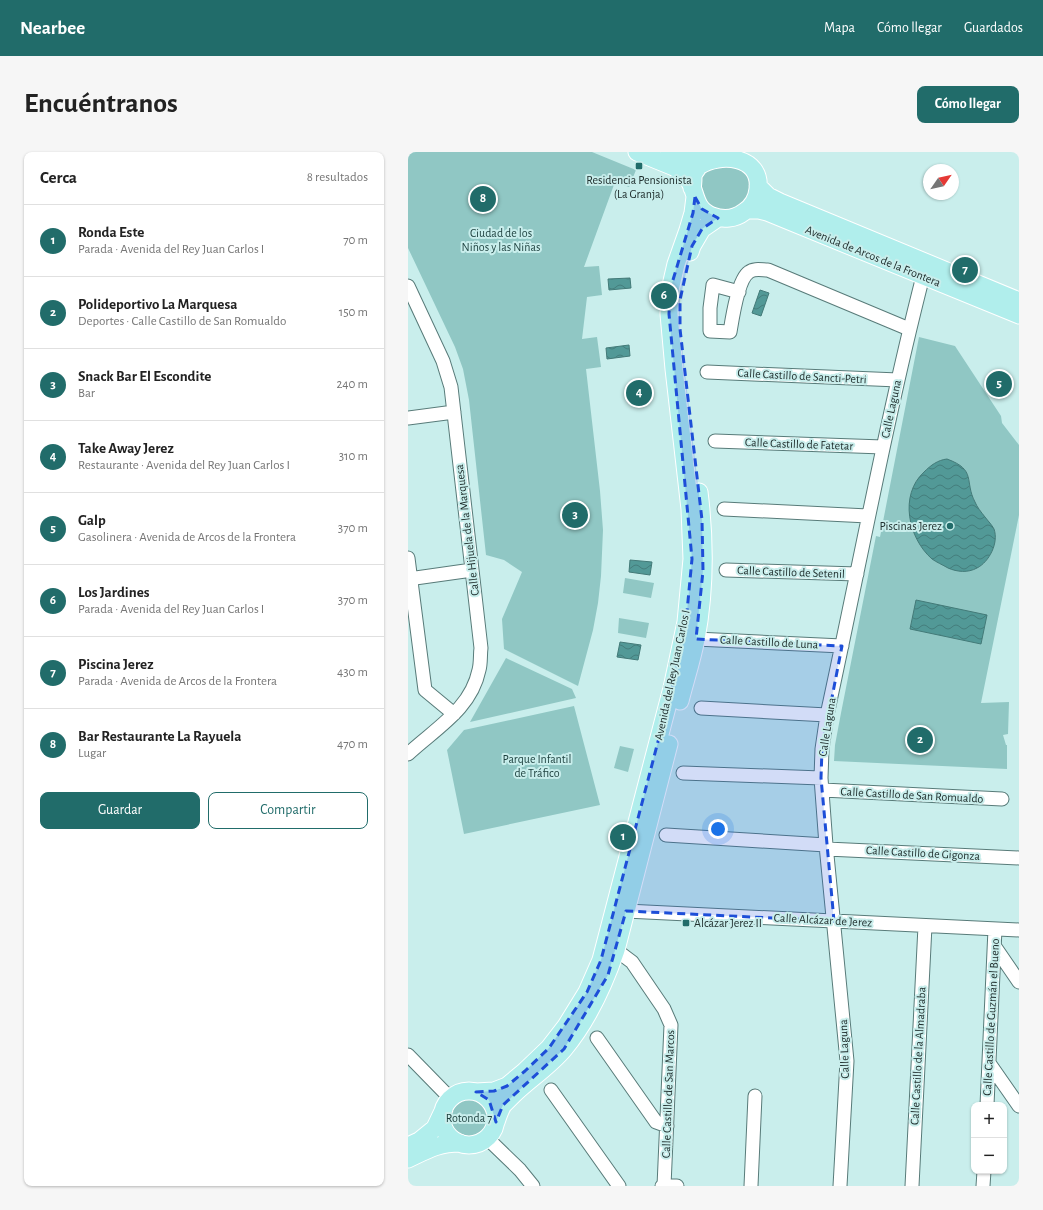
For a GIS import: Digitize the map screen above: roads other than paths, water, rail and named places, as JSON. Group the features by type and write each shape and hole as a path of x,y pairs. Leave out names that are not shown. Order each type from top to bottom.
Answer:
{"main road":[{"path":"637,152 674,167 680,171 688,179 702,209 718,218 731,218 740,215 748,210 754,201 758,186 755,173 745,157 732,153 717,154 694,160 669,152"},
{"path":"694,193 694,176 696,170 709,156"},
{"name":"Avenida de Arcos de la Frontera","path":"758,186 768,196 780,202 1019,300"},
{"name":"Avenida del Rey Juan Carlos I","path":"476,1092 494,1091 507,1086 525,1071 566,1026 587,992 601,960 672,688 686,622 692,559 690,509 673,354 670,296 676,264 693,213 694,193"},
{"name":"Avenida de Arcos de la Frontera","path":"748,210 767,212 1019,315"},
{"name":"Avenida del Rey Juan Carlos I","path":"496,1122 503,1105 518,1090 548,1066 564,1049 596,999 608,974 616,950 696,639 703,571 702,520 680,329 680,300 684,271 692,246 702,229 718,218"},
{"path":"408,1146 419,1141 434,1128 447,1104 459,1093 464,1092 476,1092 489,1100 496,1114 496,1122 492,1132 480,1143 474,1144 467,1145 451,1138 446,1131 442,1115 447,1104"},
{"path":"408,1158 433,1147 448,1143 460,1143"}],"street":[{"path":"739,292 744,278 749,272 758,269 768,270 909,329"},
{"name":"Calle Laguna","path":"840,1186 847,1061 827,847 822,784 822,749 827,715 868,516 922,276"},
{"name":"Calle Hijuela de la Marquesa","path":"408,286 443,361 451,387 481,648 480,669 474,687 465,702 454,714 408,754"},
{"name":"Calle Castillo de Sancti-Petri","path":"707,372 898,380"},
{"path":"408,418 454,412"},
{"name":"Calle Castillo de Fatetar","path":"715,441 883,447"},
{"path":"724,509 868,516"},
{"path":"408,558 409,579 425,690 454,714"},
{"path":"409,579 472,570"},
{"name":"Calle Castillo de Setenil","path":"726,570 857,574"},
{"name":"Calle Castillo de Luna","path":"696,639 842,646"},
{"path":"701,708 827,715"},
{"name":"Calle Castillo de San Romualdo","path":"683,773 1002,799"},
{"name":"Calle Castillo de Gigonza","path":"666,835 827,847 1019,858"},
{"name":"Calle Alcázar de Jerez","path":"626,911 1019,930"},
{"name":"Calle Castillo de la Almadraba","path":"912,1186 925,926"},
{"name":"Calle Castillo de Guzmán el Bueno","path":"987,1102 995,929"},
{"path":"994,946 1019,982"},
{"name":"Calle Castillo de San Marcos","path":"616,950 632,962 664,1009 671,1025 663,1186"},
{"path":"598,1038 656,1122 667,1126"},
{"path":"408,1056 447,1104"},
{"path":"989,1063 1019,1106"},
{"path":"551,1090 619,1186"},
{"path":"752,1186 755,1096"},
{"path":"487,1138 520,1170 532,1186"},
{"path":"983,1186 984,1174"},
{"path":"663,1186 677,1186"}],"water":[{"path":"630,278 631,288 609,290 608,279"},
{"path":"760,290 769,293 761,316 752,313"},
{"path":"629,345 630,356 607,359 606,348"},
{"path":"947,459 962,467 966,472 976,504 994,529 995,540 992,552 981,565 970,571 951,569 932,559 917,540 912,528 909,504 911,492 916,481 932,465 941,460"},
{"path":"630,560 652,562 650,575 629,572"},
{"path":"916,600 987,615 981,644 910,629"},
{"path":"620,642 641,645 638,660 617,657"}],"place":[{"name":"Residencia Pensionista (La Granja)","path":"639,166"},
{"name":"Bar Restaurante La Rayuela","path":"483,199"},
{"name":"Piscina Jerez","path":"965,270"},
{"name":"Los Jardines","path":"664,296"},
{"name":"Galp","path":"999,384"},
{"name":"Take Away Jerez","path":"639,393"},
{"name":"Snack Bar El Escondite","path":"575,515"},
{"name":"Piscinas Jerez","path":"950,526"},
{"name":"Polideportivo La Marquesa","path":"920,740"},
{"name":"Ronda Este","path":"623,837"},
{"name":"Alcázar Jerez II","path":"686,923"}],"park label":[{"name":"Ciudad de los Niños y las Niñas","path":"501,240"},
{"name":"Parque Infantil de Tráfico","path":"537,766"},
{"name":"Rotonda 7","path":"469,1118"}]}
